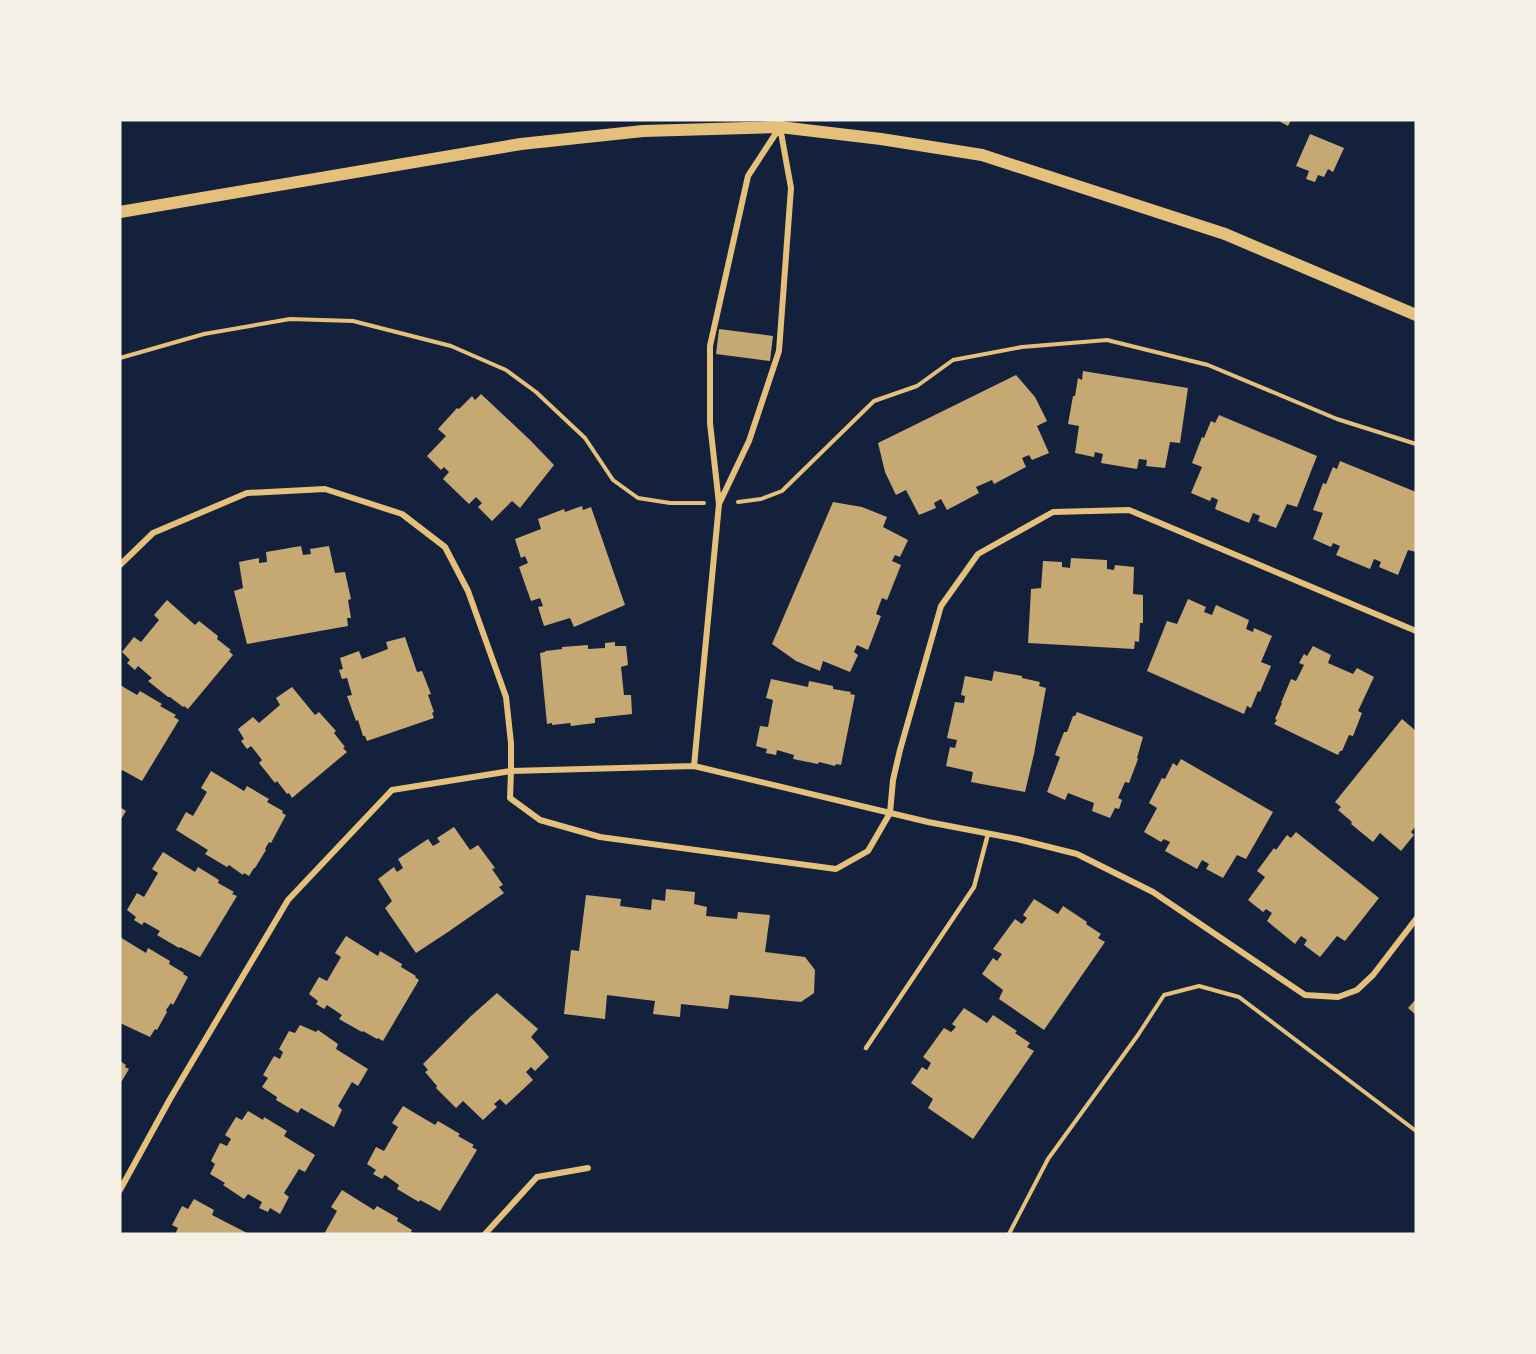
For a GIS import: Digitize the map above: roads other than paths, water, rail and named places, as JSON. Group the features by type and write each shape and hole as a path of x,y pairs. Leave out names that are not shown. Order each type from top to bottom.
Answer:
{"main road":[{"path":"120,212 521,144 643,132 781,123 982,155 1225,234 1416,315"}],"street":[{"path":"694,766 719,504 710,423 710,346 748,176 781,123"},
{"path":"719,504 749,441 779,351 791,188 781,123"},
{"path":"120,565 153,533 247,492 325,489 402,514 445,547 468,591 506,697 511,743 510,798 540,820 600,837 836,868 868,851 890,813 893,780 900,750 941,606 978,555 1053,512 1129,510 1416,631"},
{"path":"120,1190 170,1099 288,900 392,790 511,771 694,766 928,822 1017,839 1077,854 1153,892 1305,995 1338,997 1357,990 1373,975 1416,919"},
{"path":"486,1234 537,1177 588,1168"}],"lane":[{"path":"866,1047 974,886 988,834"}]}
